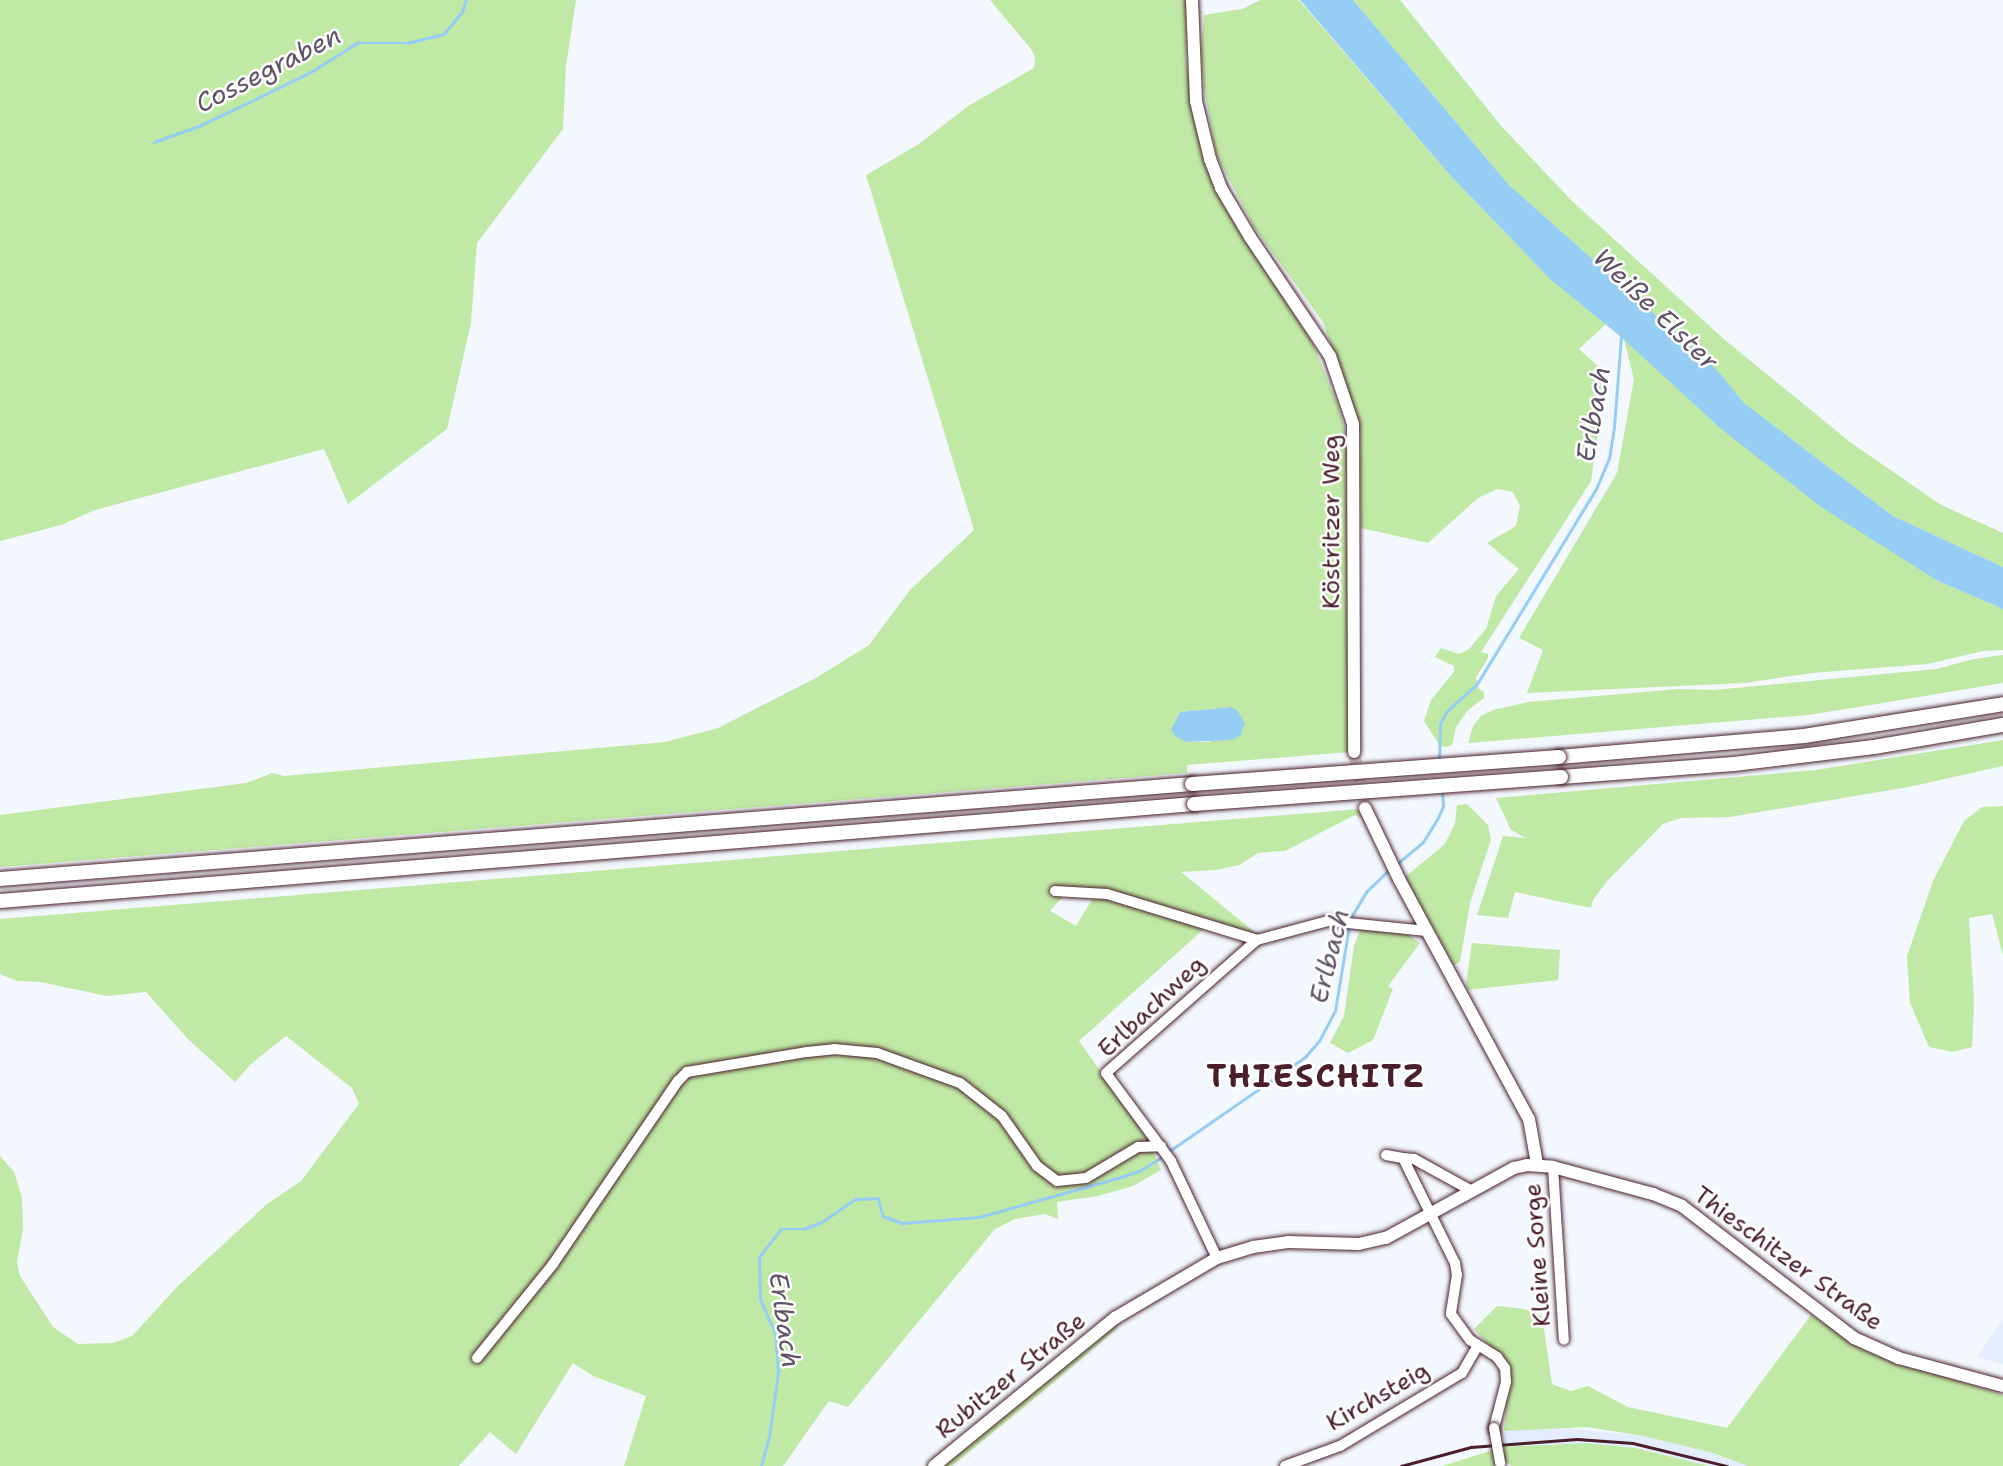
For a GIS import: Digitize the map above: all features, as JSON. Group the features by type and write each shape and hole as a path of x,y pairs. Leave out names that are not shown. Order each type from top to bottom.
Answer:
{"highway":[{"path":"0,879 1804,736 2003,704"},
{"path":"0,901 1194,804 1734,764 1874,747 2003,725"}],"main road":[{"name":"Köstritzer Weg","path":"1192,0 1193,74 1210,159 1235,214 1330,356 1353,424 1354,752"},
{"path":"1365,808 1426,931 1529,1119 1537,1164"},
{"name":"Thieschitzer Straße","path":"1115,1318 1217,1258 1253,1247 1288,1242 1359,1244 1387,1238 1514,1168 1537,1164 1653,1194 1682,1206 1854,1338 1899,1358 2003,1386"},
{"name":"Rubitzer Straße","path":"934,1466 1115,1318"}],"street":[{"path":"1055,891 1107,894 1257,940 1328,921 1426,931"},
{"name":"Erlbachweg","path":"1217,1258 1171,1161 1107,1073 1257,940"},
{"path":"477,1357 553,1264 678,1081 687,1072 834,1049 877,1053 960,1083 1002,1116 1037,1166 1057,1181 1086,1178 1138,1147 1163,1148"},
{"path":"1386,1155 1414,1159 1472,1191"},
{"path":"1403,1158 1455,1263 1457,1275 1451,1314 1477,1347 1497,1357 1505,1368 1506,1382 1493,1428 1500,1463"},
{"name":"Kleine Sorge","path":"1553,1167 1564,1340"},
{"name":"Kirchsteig","path":"1285,1466 1340,1446 1462,1373 1477,1347"}],"shaded area":[{"path":"2003,1319 2003,1364 1977,1357"},
{"path":"1554,1427 1643,1436 1710,1452 1748,1466 1709,1466 1635,1448 1587,1443 1500,1447 1498,1430"}],"green space":[{"path":"0,0 576,0 566,66 563,129 477,243 471,323 447,429 348,504 324,449 95,510 61,525 0,541"},
{"path":"990,0 1186,0 1186,61 1203,155 1305,325 1338,405 1347,438 1350,752 1187,765 1187,773 0,867 0,815 246,783 272,773 284,776 665,742 718,728 816,678 869,645 910,590 974,530 866,175 919,144 968,106 1034,68 1035,57","holes":["1231,707 1210,742 1188,742 1176,737 1180,712"]},
{"path":"1261,0 1299,0 1449,174 1550,279 1606,324 1579,349 1602,370 1601,409 1591,481 1481,652 1488,654 1476,678 1479,689 1484,692 1484,698 1468,710 1456,727 1452,745 1447,747 1440,746 1424,721 1431,700 1454,672 1454,666 1435,657 1441,648 1459,654 1468,650 1486,629 1496,596 1519,569 1487,543 1516,526 1520,506 1513,492 1497,489 1478,498 1428,543 1361,528 1360,429 1323,322 1254,227 1216,154 1204,87 1201,51 1204,15 1242,9"},
{"path":"1353,0 1400,0 1502,127 1572,201 1725,340 1850,442 1941,505 2003,533 2003,567 1893,516 1744,403 1716,370 1508,184"},
{"path":"1624,339 1720,428 1936,580 2003,609 2003,650 1983,651 1928,664 1812,673 1745,683 1527,693 1543,650 1519,638 1617,473 1634,379"},
{"path":"2003,655 2003,683 1877,704 1808,715 1468,743 1473,726 1481,716 1493,710 1528,702 1679,689 1714,690 1936,669"},
{"path":"2003,740 2003,766 1909,787 1730,817 1681,818 1663,824 1608,880 1593,900 1591,908 1515,892 1508,918 1477,915 1503,836 1526,838 1511,830 1496,798 1816,770"},
{"path":"1467,804 1488,825 1491,840 1470,903 1460,962 1454,965 1405,877 1445,844 1455,823 1457,805"},
{"path":"2003,806 2003,955 1992,914 1969,918 1974,1002 1972,1047 1952,1052 1929,1047 1910,1003 1907,956 1933,881 1964,821 1982,807"},
{"path":"1359,809 1361,818 1355,815 1285,851 1258,853 1239,865 1216,870 1181,872 1257,934 1107,891 1064,895 1050,911 1076,926 1093,898 1106,897 1205,928 1079,1041 1147,1137 1161,1170 1133,1186 1098,1196 1057,1202 1058,1219 1045,1214 1015,1219 995,1229 848,1407 829,1401 783,1466 624,1466 646,1396 593,1376 573,1363 516,1454 490,1432 459,1466 0,1466 0,1156 14,1172 22,1197 23,1230 17,1262 20,1276 53,1327 78,1344 113,1343 132,1336 178,1286 267,1204 301,1181 359,1104 352,1088 286,1036 251,1064 235,1082 188,1039 146,992 107,996 40,982 17,981 0,974 0,919"},
{"path":"1361,928 1405,932 1420,943 1388,986 1393,989 1373,1040 1348,1053 1330,1043 1344,1016 1354,946"},
{"path":"1472,943 1560,950 1558,980 1468,990 1466,983"},
{"path":"1497,1306 1524,1309 1542,1316 1552,1384 1571,1391 1588,1386 1628,1407 1727,1428 1811,1315 1870,1352 2003,1395 2003,1466 1748,1466 1710,1452 1643,1436 1587,1427 1504,1431 1508,1380 1499,1356 1474,1329"},
{"path":"1110,1314 1118,1328 1047,1388 952,1466 926,1466"},
{"path":"1587,1443 1635,1448 1709,1466 1512,1466 1502,1460 1500,1447"},
{"path":"1493,1450 1499,1465 1442,1466"}],"water":[{"path":"1300,0 1353,0 1508,184 1717,370 1744,403 1893,516 2003,567 2003,609 1936,580 1821,507 1720,428 1621,337 1550,279 1449,174"},
{"path":"1231,707 1237,710 1245,723 1240,736 1231,740 1187,742 1176,737 1171,730 1180,712"}],"waterway":[{"name":"Cossegraben","path":"154,142 199,126 309,73 357,43 407,43 444,34 462,12 466,0"},
{"name":"Erlbach","path":"1439,759 1440,724 1447,711 1477,684 1596,489 1609,459 1621,335"},
{"name":"Erlbach","path":"1397,864 1423,842 1438,818 1443,806 1442,790"},
{"name":"Erlbach","path":"1350,919 1366,892 1389,870"},
{"name":"Erlbach","path":"1168,1152 1305,1057 1319,1041 1335,1011 1349,926"},
{"name":"Erlbach","path":"761,1466 769,1437 778,1372 775,1333 760,1299 759,1257 781,1229 803,1229 822,1222 855,1199 878,1198 883,1216 902,1223 979,1217 1121,1177 1141,1170 1163,1156"}],"tunnel":[{"path":"1354,752 1365,808"}],"railway":[{"path":"1401,1466 1471,1447 1577,1439 1633,1443 1727,1466"}],"district":[{"name":"THIESCHITZ","path":"1316,1076"}],"water label":[{"name":"Weiße Elster","path":"1656,309"}]}
